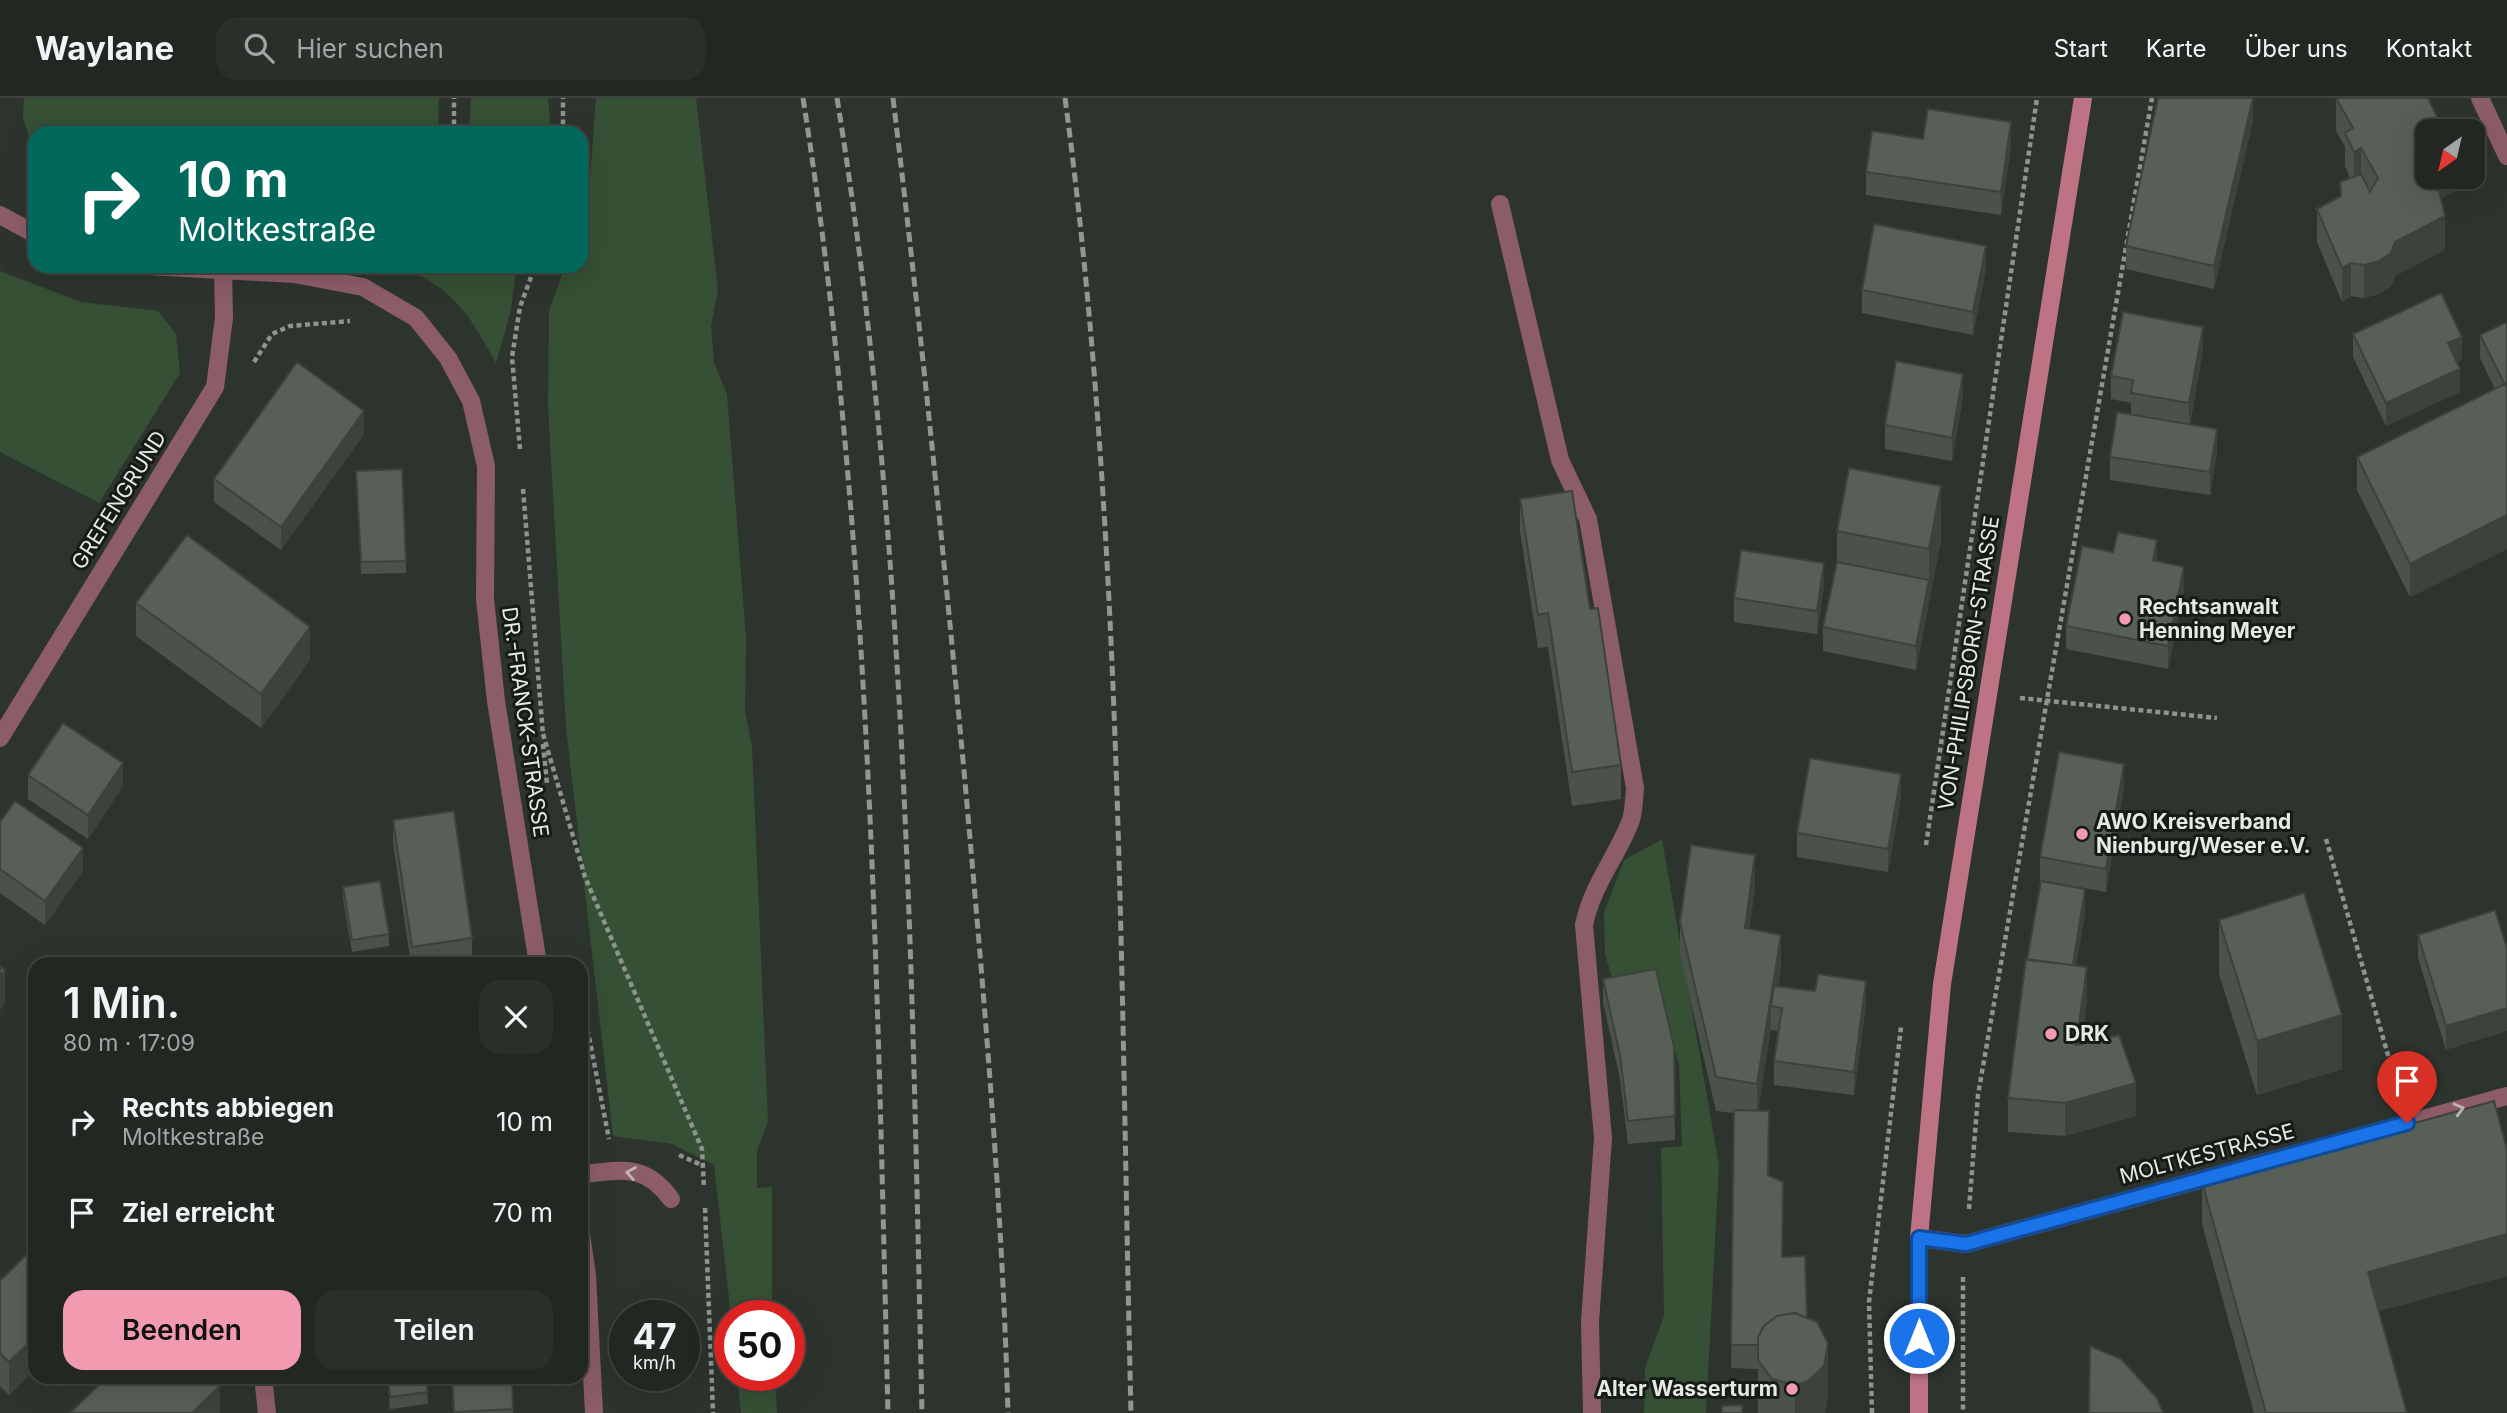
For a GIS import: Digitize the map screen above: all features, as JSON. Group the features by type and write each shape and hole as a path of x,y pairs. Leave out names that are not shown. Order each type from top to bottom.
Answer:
{"main road":[{"name":"VON-PHILIPSBORN-STRASSE","path":"1919,1413 1919,1238 1942,984 2083,98"}],"street":[{"path":"2480,98 2507,156"},
{"path":"1500,204 1560,460 1588,519 1635,788 1632,819 1600,878 1588,905 1584,925 1603,1138 1590,1322 1592,1413"},
{"path":"0,215 28,230"},
{"name":"GREFENGRUND","path":"0,738 215,387 224,318 223,273"},
{"name":"DR.-FRANCK-STRASSE","path":"281,273 363,287 388,299 416,318 448,358 471,401 486,466 485,599 496,701 537,957"},
{"name":"MOLTKESTRASSE","path":"1919,1238 1966,1244 2507,1096"},
{"path":"588,1174 630,1171 657,1181 671,1199"},
{"path":"588,1295 594,1413"},
{"path":"264,1384 267,1413"}],"path":[{"path":"454,98 454,126"},
{"path":"563,98 563,126"},
{"path":"1963,1413 1962,1283 1978,1095 2151,98"},
{"path":"521,461 512,357 520,307 532,273"},
{"path":"215,387 238,388 272,334 289,326 349,322"},
{"path":"523,488 543,734 584,877 702,1149 705,1193"},
{"path":"1987,694 2217,718"},
{"path":"2326,839 2407,1123"},
{"path":"588,1035 605,1130 610,1140 618,1142"},
{"path":"667,1151 704,1166"},
{"path":"705,1207 713,1413"}],"green space":[{"path":"24,98 439,98 438,126 28,126 28,133 23,118"},
{"path":"471,98 548,98 550,126 469,126"},
{"path":"596,98 696,98 718,290 711,326 714,363 727,394 746,638 745,711 752,746 768,1122 757,1151 757,1188 772,1187 772,1300 729,1300 714,1165 672,1144 613,1136 566,727 548,406 549,311 563,273 588,273 588,203"},
{"path":"0,271 81,302 158,311 176,334 180,373 99,503 0,452"},
{"path":"415,273 516,273 510,314 496,363 477,329 458,304 435,284"},
{"path":"1662,839 1719,1165 1706,1413 1644,1413 1645,1368 1664,1316 1661,1148 1682,1146 1679,1065 1658,986 1617,993 1605,955 1604,912 1624,860"},
{"path":"739,1391 776,1391 777,1413 741,1413"}],"building":[{"path":"2158,98 2253,98 2214,266 2126,246"},
{"path":"2336,98 2428,98 2438,119 2415,119 2415,189 2439,189 2445,216 2395,242 2391,253 2379,261 2364,265 2351,263 2342,268 2317,209 2341,196 2340,182 2361,174 2370,192 2378,178 2361,148 2354,152 2345,133 2353,128"},
{"path":"1928,109 2011,122 2001,192 1866,172 1872,131 1923,139"},
{"path":"1874,224 1986,246 1973,312 1862,290"},
{"path":"2441,293 2462,337 2448,343 2460,369 2386,403 2353,334"},
{"path":"2123,312 2203,327 2189,403 2131,393 2133,380 2111,376"},
{"path":"2507,322 2507,383 2505,385 2480,335"},
{"path":"1896,361 1963,374 1952,438 1885,425"},
{"path":"297,362 364,411 281,527 214,479"},
{"path":"2507,383 2507,515 2410,564 2357,457"},
{"path":"2117,412 2217,429 2210,472 2110,457"},
{"path":"1849,468 1941,486 1929,549 1837,531"},
{"path":"402,469 406,561 361,562 356,471"},
{"path":"1572,491 1590,609 1598,608 1621,765 1572,772 1548,613 1538,615 1520,499"},
{"name":"Rechtsanwalt Henning Meyer","path":"2118,532 2157,540 2153,560 2184,567 2168,646 2066,626 2082,546 2113,552"},
{"path":"187,535 310,627 261,694 136,603"},
{"path":"1741,550 1824,563 1817,611 1734,598"},
{"path":"1837,562 1929,580 1916,646 1823,627"},
{"path":"63,723 123,763 88,815 28,775"},
{"path":"2059,752 2124,764 2106,869 2040,857"},
{"path":"1810,758 1901,774 1888,849 1797,833"},
{"path":"15,801 83,848 45,901 0,869 0,822"},
{"path":"454,811 472,938 412,947 393,820"},
{"path":"1691,845 1755,855 1745,928 1781,935 1757,1084 1716,1077 1680,922"},
{"path":"380,881 389,934 352,940 343,887"},
{"path":"2041,881 2085,889 2073,965 2027,960"},
{"path":"2304,893 2342,1015 2257,1041 2219,920"},
{"path":"2495,910 2507,948 2507,1008 2446,1026 2418,935"},
{"name":"DRK","path":"2026,959 2087,967 2076,1045 2119,1035 2136,1083 2065,1103 2008,1098"},
{"path":"1656,969 1674,1047 1675,1116 1628,1121 1620,1055 1603,979"},
{"path":"1818,974 1866,981 1854,1072 1774,1061 1782,1008 1771,1006 1774,986 1815,991"},
{"path":"2494,1101 2507,1149 2507,1234 2368,1272 2407,1413 2266,1413 2202,1182"},
{"path":"1734,1110 1769,1111 1768,1175 1783,1182 1782,1257 1805,1256 1807,1318 1795,1313 1777,1316 1764,1326 1758,1337 1758,1345 1731,1345"},
{"path":"28,1253 28,1344 9,1362 0,1353 0,1281"},
{"path":"1795,1313 1817,1322 1828,1343 1824,1366 1807,1382 1795,1385 1772,1379 1758,1360 1758,1337 1764,1326 1777,1316"},
{"path":"2090,1346 2121,1359 2157,1398 2163,1413 2089,1413"},
{"path":"100,1384 220,1386 192,1413 70,1413"},
{"path":"389,1384 427,1384 428,1392 390,1397"},
{"path":"452,1384 512,1384 513,1409 454,1412"},
{"path":"1742,1405 1742,1413 1722,1413 1722,1406"}],"railway":[{"path":"803,98 826,261 857,589 874,918 888,1413"},
{"path":"837,98 860,261 892,589 909,918 922,1413"},
{"path":"893,98 931,434 985,1011 1008,1413"},
{"path":"1065,98 1084,262 1108,590 1121,919 1131,1413"}],"place":[{"name":"Rechtsanwalt Henning Meyer","path":"2125,619"},
{"name":"AWO Kreisverband Nienburg/Weser e.V.","path":"2082,834"},
{"name":"DRK","path":"2051,1034"},
{"name":"Alter Wasserturm","path":"1792,1389"}],"route":[{"path":"1919,1338 1919,1238 1966,1244 2407,1123"}]}
